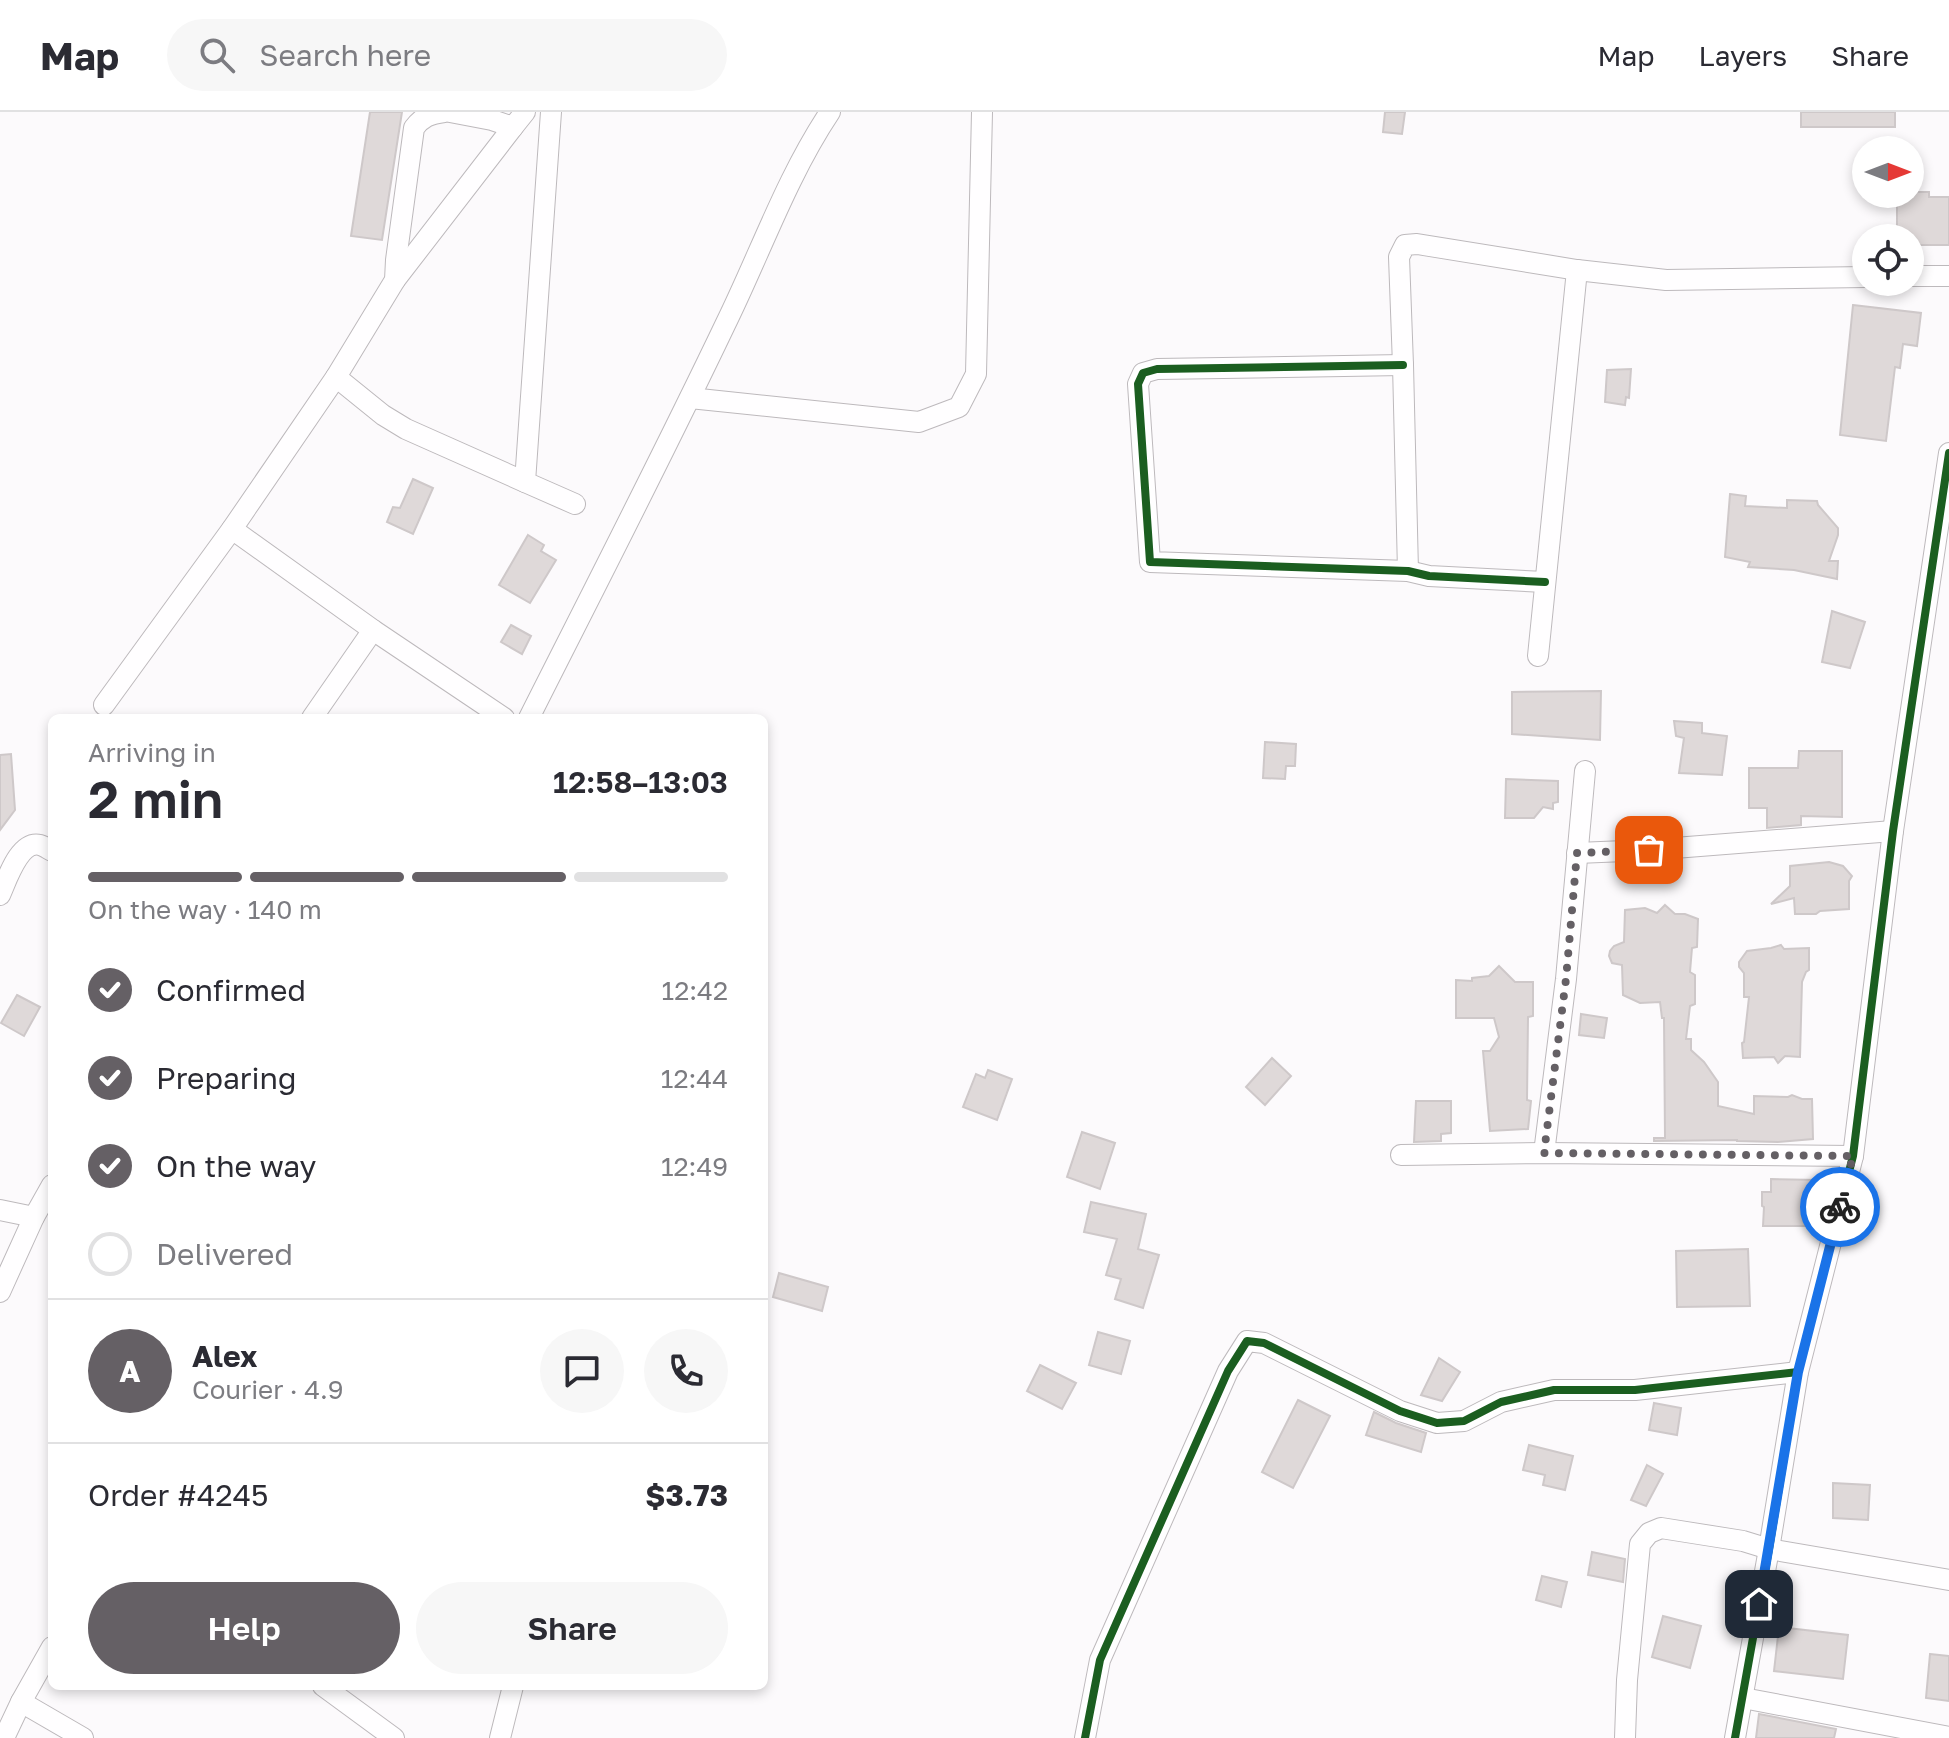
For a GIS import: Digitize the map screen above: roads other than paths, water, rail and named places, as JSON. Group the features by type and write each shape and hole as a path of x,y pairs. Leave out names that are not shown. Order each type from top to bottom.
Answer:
{"street":[{"path":"395,280 414,128 420,119 444,112"},
{"path":"450,112 519,120"},
{"path":"525,482 551,112"},
{"path":"531,714 751,273 792,175 830,112"},
{"path":"690,398 919,422 959,407 976,374 982,112"},
{"path":"104,705 232,529 336,377 395,280 519,120"},
{"path":"1408,571 1399,257 1405,245 1417,244 1577,270 1666,280 1852,277"},
{"path":"1538,656 1577,270"},
{"path":"1924,276 1949,276"},
{"path":"1403,365 1157,369 1143,373 1138,384 1150,562 1408,571 1429,576 1545,582"},
{"path":"336,377 383,415 406,429 575,504"},
{"path":"1735,1738 1798,1372 1853,1156 1893,831 1944,510 1949,453"},
{"path":"232,529 373,630 498,714"},
{"path":"315,714 373,630"},
{"path":"1544,1153 1566,979 1585,771"},
{"path":"1577,853 1893,831"},
{"path":"0,895 22,850 38,844 48,849"},
{"path":"1401,1155 1853,1156"},
{"path":"0,1292 48,1192"},
{"path":"0,1210 34,1217"},
{"path":"1085,1738 1100,1660 1228,1371 1247,1341 1264,1343 1400,1411 1437,1423 1464,1421 1501,1402 1554,1390 1635,1390 1798,1372"},
{"path":"1625,1738 1627,1680 1640,1544 1649,1533 1661,1528 1949,1580"},
{"path":"4,1738 48,1654"},
{"path":"334,1690 394,1738"},
{"path":"500,1738 512,1690"},
{"path":"1743,1698 1949,1737"},
{"path":"21,1702 83,1738"}]}
